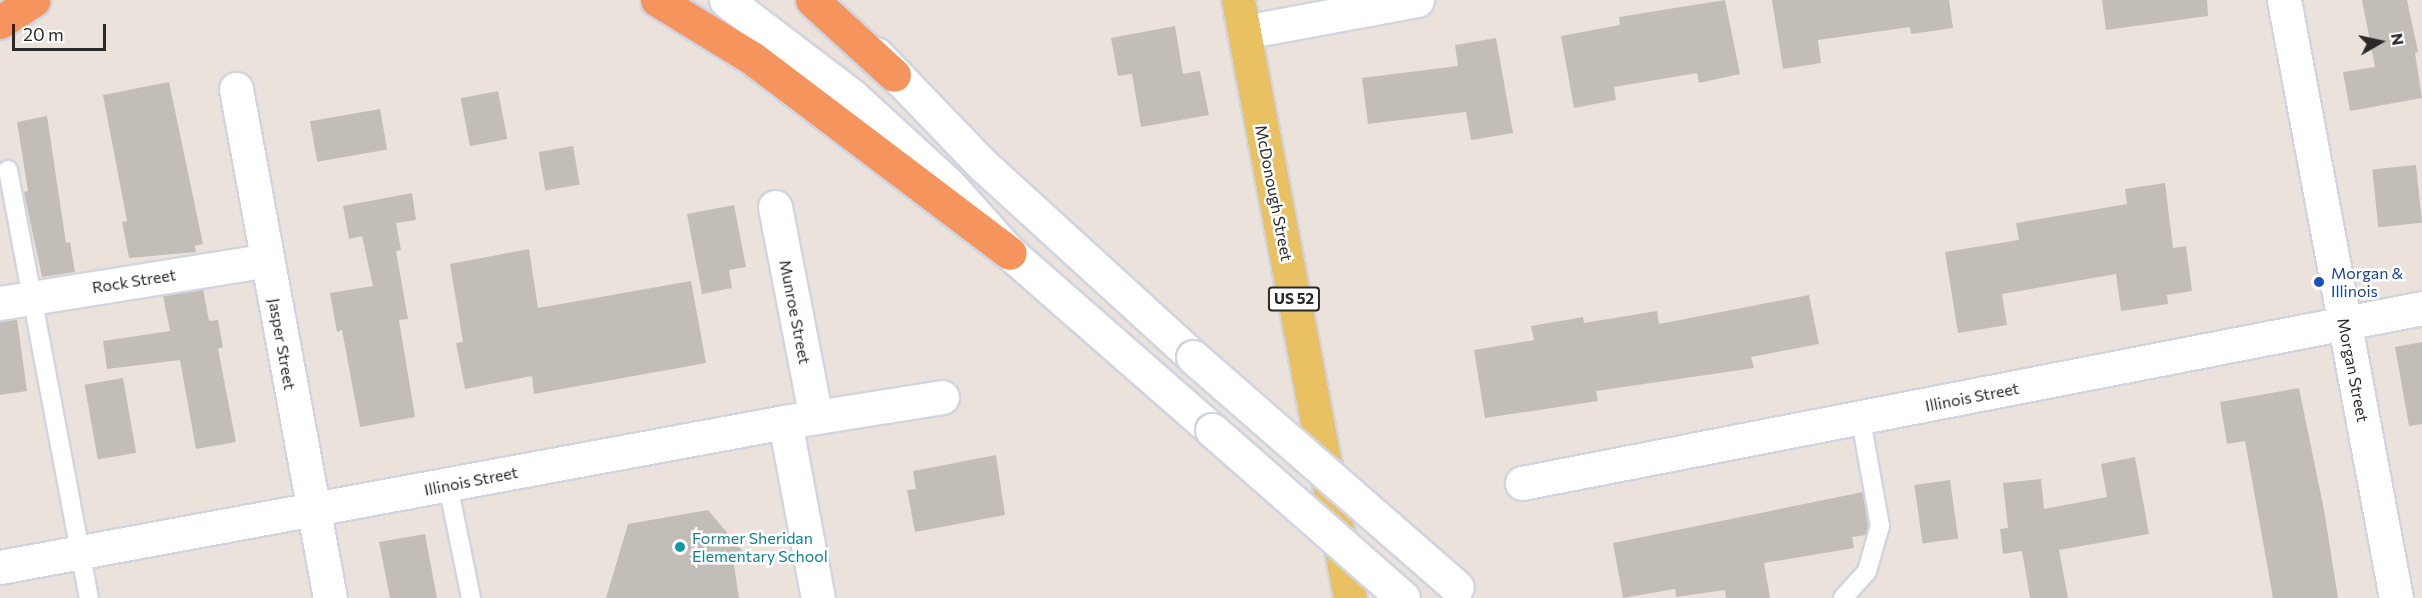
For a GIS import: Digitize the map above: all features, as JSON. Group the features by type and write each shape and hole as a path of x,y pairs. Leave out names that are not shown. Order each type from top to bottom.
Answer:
{"highway":[{"path":"0,22 34,0"},
{"path":"657,0 752,58 1010,253"},
{"path":"812,0 894,75"}],"main road":[{"name":"McDonough Street","path":"1238,0 1350,598"}],"street":[{"path":"726,0 852,96 949,185 1010,253 1403,598"},
{"path":"833,0 894,75 983,165 1193,357 1463,593"},
{"path":"1244,32 1417,0"},
{"name":"Morgan Street","path":"2284,0 2397,598"},
{"name":"Jasper Street","path":"236,89 330,598"},
{"name":"Munroe Street","path":"775,207 818,598"},
{"name":"Rock Street","path":"0,303 267,260"},
{"name":"Illinois Street","path":"1522,483 1861,420 2422,308"},
{"name":"Illinois Street","path":"0,567 800,420 942,397"}],"lane":[{"path":"8,171 89,598"},
{"path":"1843,598 1867,571 1880,526 1861,420"},
{"path":"448,485 471,598"}],"building":[{"path":"1725,0 1740,74 1699,83 1697,73 1614,87 1616,100 1574,108 1561,36 1620,25 1619,17"},
{"path":"1772,0 1949,0 1953,28 1911,34 1910,27 1818,40 1821,63 1783,69"},
{"path":"2102,0 2207,0 2208,16 2106,30"},
{"path":"2362,0 2407,0 2418,52 2415,53 2422,98 2350,111 2343,72 2375,67"},
{"path":"1175,26 1183,74 1200,71 1209,115 1141,127 1132,74 1118,76 1111,38"},
{"path":"1496,38 1513,133 1471,140 1466,112 1368,124 1362,78 1458,66 1455,45"},
{"path":"169,82 203,244 195,246 196,252 129,258 122,222 127,221 103,95"},
{"path":"498,91 507,139 470,146 461,98"},
{"path":"380,109 387,149 317,162 310,121"},
{"path":"47,116 66,243 70,242 75,272 42,277 24,192 28,191 17,122"},
{"path":"573,146 580,184 545,190 539,152"},
{"path":"2416,165 2422,223 2378,227 2372,170"},
{"path":"2165,183 2173,248 2186,246 2192,291 2167,295 2168,304 2121,311 2116,274 2002,294 2007,325 1958,333 1945,252 2019,240 2016,223 2127,204 2125,189"},
{"path":"412,193 416,220 396,223 401,250 396,251 408,319 399,320 415,417 360,427 342,330 337,332 330,293 373,286 362,236 349,239 343,206"},
{"path":"734,205 746,267 729,270 732,288 702,294 687,214"},
{"path":"529,249 538,308 691,281 706,363 534,394 532,376 465,389 456,343 463,342 450,264"},
{"path":"203,289 209,321 218,320 223,347 218,349 236,442 196,449 180,360 107,369 103,341 170,331 163,296"},
{"path":"1809,295 1819,344 1751,357 1754,368 1596,391 1598,401 1485,418 1474,350 1534,340 1531,326 1583,317 1584,323 1657,311 1659,324"},
{"path":"17,319 27,391 0,395 0,321"},
{"path":"2422,342 2422,424 2409,426 2395,347"},
{"path":"123,378 136,453 98,460 85,385"},
{"path":"2299,388 2324,510 2338,598 2273,598 2245,441 2227,444 2220,402"},
{"path":"996,455 1005,515 915,532 907,490 916,489 913,471"},
{"path":"2135,457 2149,534 2059,550 2068,598 2030,598 2022,551 2003,554 2000,529 2008,528 2003,483 2041,479 2044,509 2107,497 2101,464"},
{"path":"1950,480 1958,538 1923,543 1914,485"},
{"path":"1863,492 1868,526 1866,535 1852,537 1854,548 1764,563 1770,598 1726,598 1725,590 1676,597 1675,589 1623,598 1613,543"},
{"name":"Former Sheridan Elementary School","path":"708,510 752,562 734,565 739,598 606,598 628,524"},
{"path":"425,534 437,598 390,598 379,542"}],"place":[{"name":"Morgan & Illinois","path":"2319,282"},
{"name":"Former Sheridan Elementary School","path":"680,547"}]}
